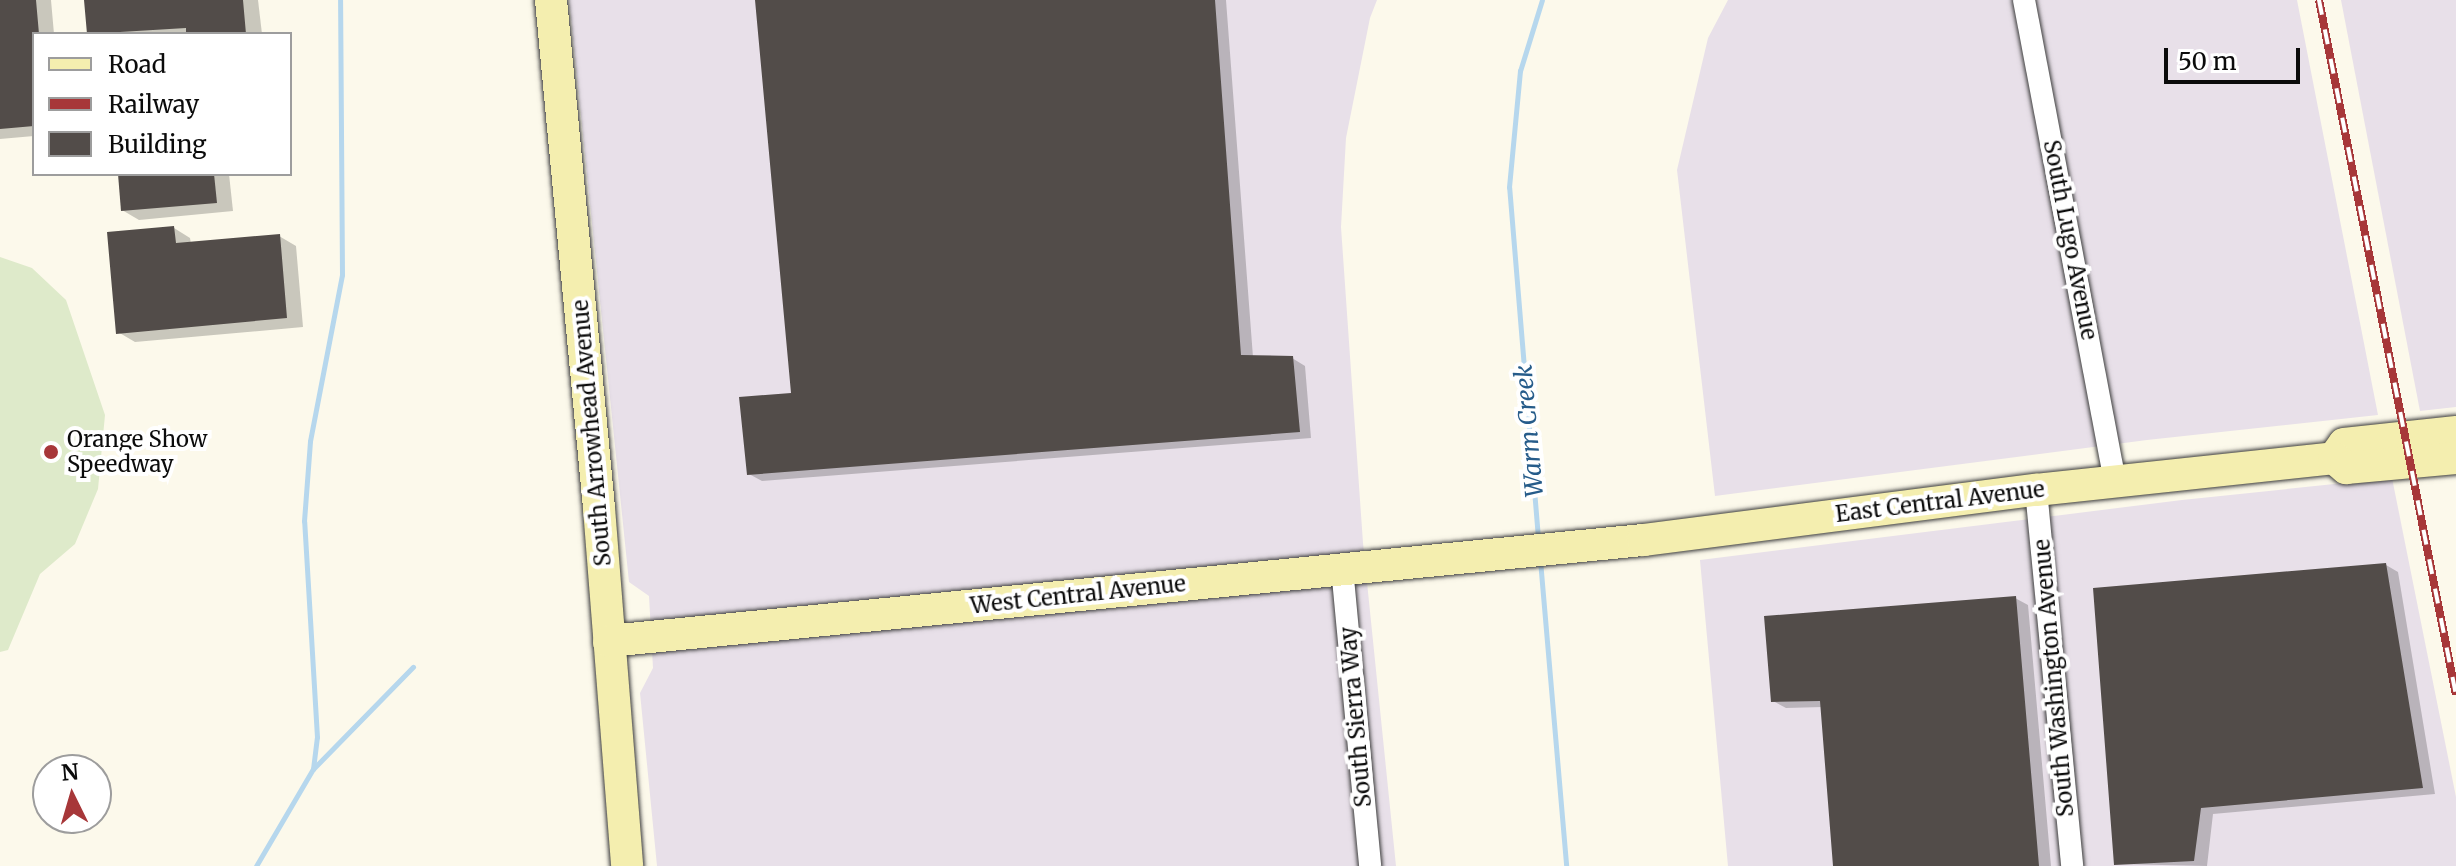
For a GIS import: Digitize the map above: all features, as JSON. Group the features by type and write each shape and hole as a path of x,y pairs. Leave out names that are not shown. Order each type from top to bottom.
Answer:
{"street":[{"name":"South Arrowhead Avenue","path":"551,0 627,866"},
{"name":"South Lugo Avenue","path":"2024,0 2115,481"},
{"name":"East Central Avenue","path":"2334,458 2344,444 2456,432"},
{"name":"East Central Avenue","path":"1546,549 2334,458 2346,468 2456,458"},
{"name":"South Washington Avenue","path":"2036,490 2072,866"},
{"name":"West Central Avenue","path":"609,641 1546,549"},
{"name":"South Sierra Way","path":"1342,568 1370,866"}],"shaded area":[{"path":"569,0 1377,0 1370,18 1346,138 1341,227 1363,543 1396,866 657,866 640,693 653,668 649,596 629,582"},
{"path":"1728,0 2297,0 2378,415 2147,440 1715,496 1677,170 1708,38"},
{"path":"2341,0 2456,0 2456,407 2420,411"},
{"path":"2392,478 2456,797 2456,866 1728,866 1700,560 2182,500"}],"green space":[{"name":"Orange Show Speedway","path":"0,257 32,268 66,300 105,415 98,489 75,544 40,574 8,650 0,652"}],"building":[{"path":"0,0 36,0 39,32 32,32 32,126 0,129"},
{"path":"84,0 243,0 246,32 186,32 186,28 87,32"},
{"path":"755,0 1215,0 1241,355 1293,356 1300,432 747,475 739,397 791,393"},
{"path":"118,176 214,176 217,203 121,211"},
{"path":"174,226 176,243 280,234 287,318 116,334 107,232"},
{"path":"2386,563 2423,788 2201,808 2194,861 2114,865 2093,588"},
{"path":"2016,596 2039,866 1833,866 1820,701 1771,702 1764,616"}],"waterway":[{"path":"256,866 313,769 317,737 304,521 310,441 342,275 340,0"},
{"name":"Warm Creek","path":"1538,538 1509,187 1520,71 1542,0"},
{"name":"Warm Creek","path":"1540,560 1566,866"},
{"path":"313,769 413,667"}],"railway":[{"path":"2319,0 2456,695"}],"place":[{"name":"Orange Show Speedway","path":"51,452"}]}
